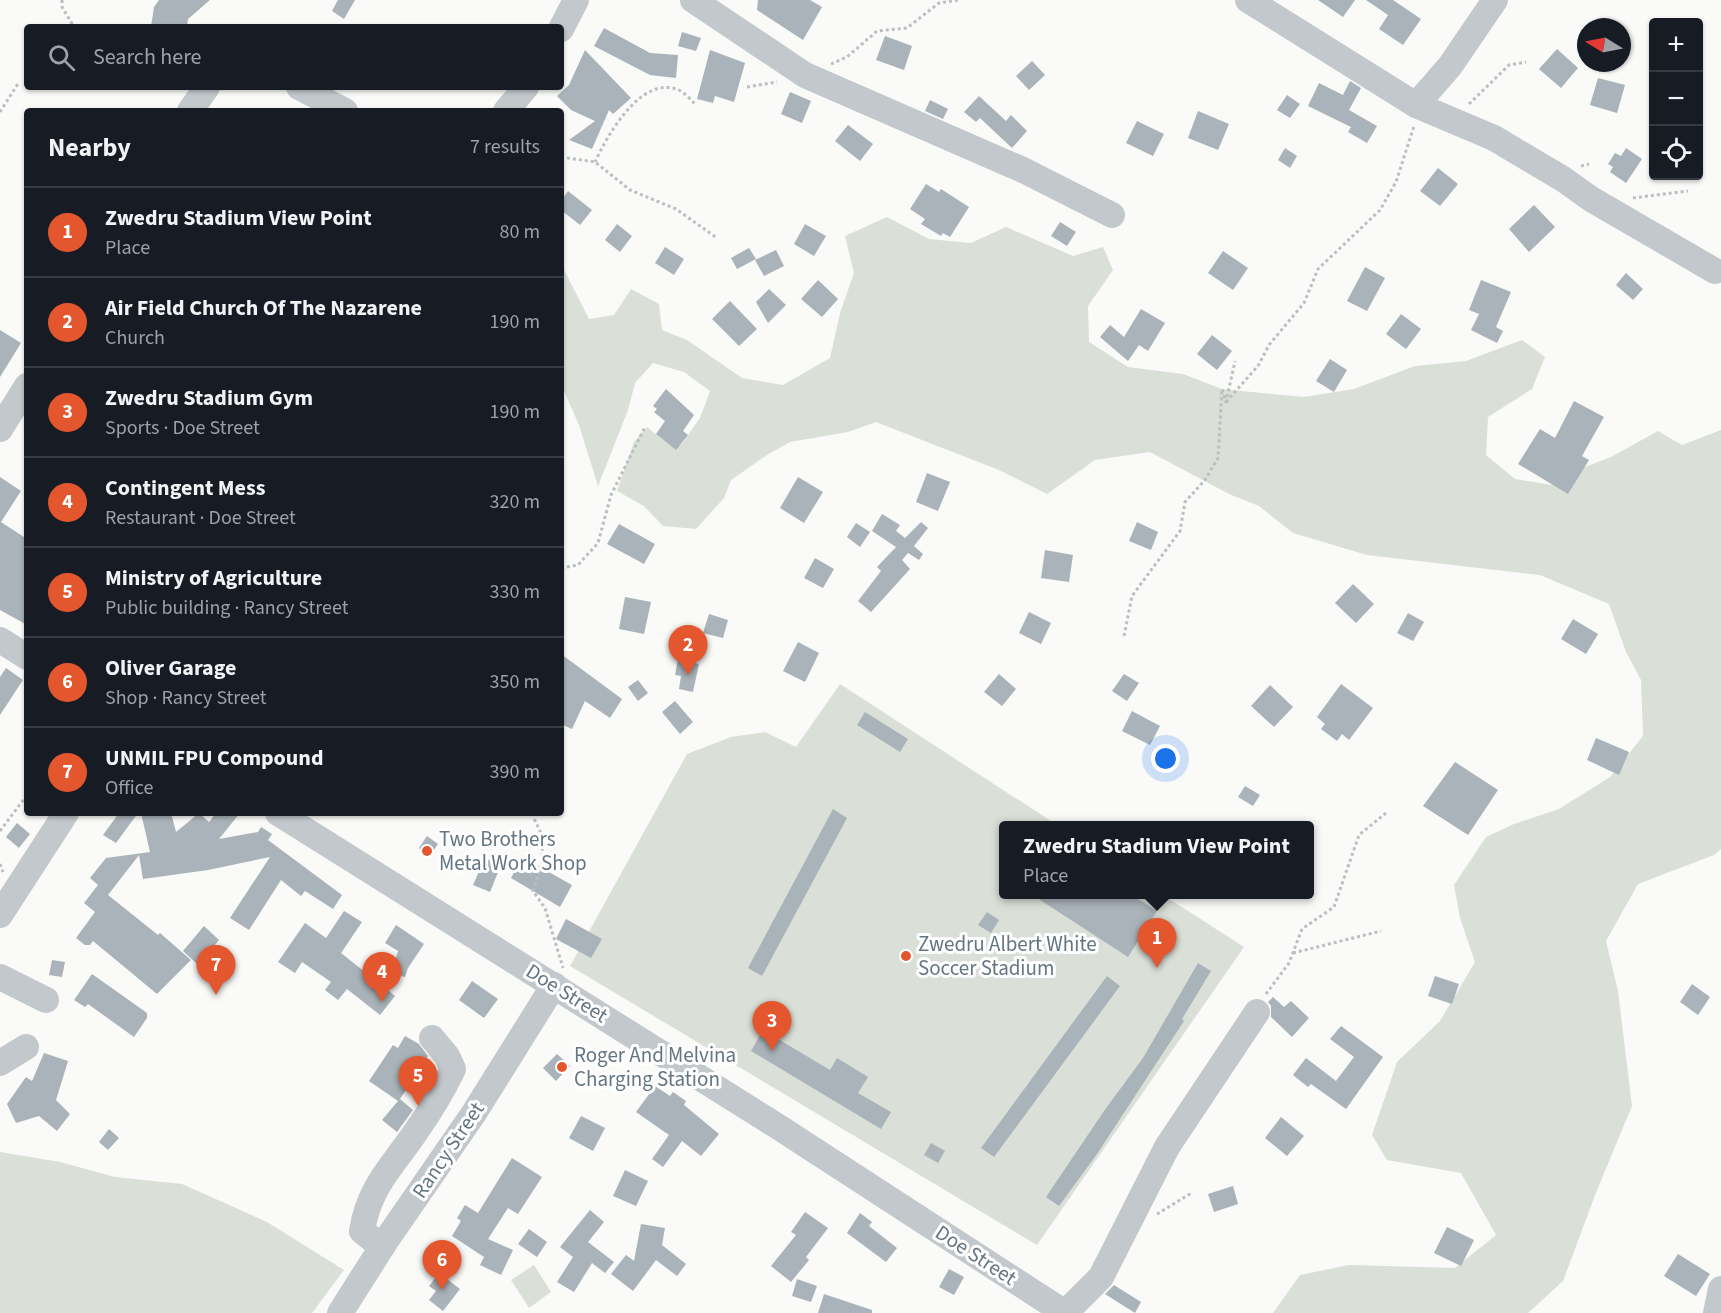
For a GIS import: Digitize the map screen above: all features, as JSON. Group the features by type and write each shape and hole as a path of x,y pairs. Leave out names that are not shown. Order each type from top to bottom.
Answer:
{"street":[{"path":"564,24 576,0"},
{"path":"693,0 716,18 810,77 1023,170 1112,215"},
{"path":"1248,0 1412,102 1494,138 1715,271"},
{"path":"1412,102 1450,66 1495,0"},
{"path":"192,108 205,90"},
{"path":"305,90 339,108"},
{"path":"508,108 524,90"},
{"path":"0,429 24,391"},
{"path":"0,640 24,655"},
{"path":"0,915 64,816"},
{"name":"Doe Street","path":"283,816 563,990 1065,1313"},
{"path":"0,977 46,1000"},
{"name":"Rancy Street","path":"340,1313 382,1247 474,1113 563,990"},
{"path":"1065,1313 1101,1277 1167,1147 1257,1012"},
{"path":"382,1247 362,1231 366,1207 386,1171 440,1095 453,1069 447,1056 432,1038"},
{"path":"0,1063 26,1047"},
{"path":"1716,1313 1721,1289"}],"path":[{"path":"62,0 62,7 72,24"},
{"path":"810,77 847,57 877,31 907,28 939,3 958,0"},
{"path":"1439,115 1468,105 1509,65 1526,62"},
{"path":"0,112 19,82"},
{"path":"595,162 606,139 628,109 651,91 660,87 680,90 695,104"},
{"path":"1226,402 1258,366 1269,345 1304,303 1315,282 1318,269 1380,210 1396,182 1414,125 1412,102"},
{"path":"564,157 595,162 630,190 676,208 717,238"},
{"path":"1632,198 1688,191"},
{"path":"1226,402 1235,361"},
{"path":"1124,636 1132,596 1180,531 1185,502 1205,480 1218,458 1222,389 1226,402"},
{"path":"564,567 578,565 598,543 610,495 645,427"},
{"path":"0,831 24,799"},
{"path":"1257,1012 1269,988 1289,963 1302,929 1334,907 1344,885 1359,835 1386,813"},
{"path":"534,816 541,833 544,859 533,891 545,908 563,990"},
{"path":"1293,953 1381,931"}],"shaded area":[{"path":"887,217 929,239 971,243 1006,227 1073,256 1103,247 1113,270 1088,306 1089,342 1128,367 1183,374 1222,389 1304,397 1354,389 1415,366 1466,361 1522,340 1545,357 1532,389 1488,417 1486,455 1515,479 1552,485 1582,468 1611,457 1658,431 1682,445 1721,430 1721,849 1714,855 1638,884 1606,941 1618,991 1632,1106 1563,1281 1528,1313 1273,1313 1300,1275 1349,1265 1455,1268 1496,1235 1461,1173 1387,1160 1372,1135 1397,1062 1440,1021 1475,962 1460,918 1454,885 1486,837 1514,824 1559,809 1610,777 1643,736 1641,680 1626,652 1609,604 1540,575 1367,555 1293,533 1259,506 1229,494 1150,452 1095,460 1047,494 999,470 876,422 848,432 790,442 731,480 724,498 696,529 663,526 644,506 617,491 634,442 647,427 663,440 681,445 700,418 710,391 684,372 653,363 635,383 628,410 598,486 579,425 564,391 564,270 589,319 614,315 631,289 659,304 662,330 687,340 742,378 783,385 830,358 840,313 854,273 845,236"},
{"name":"Zwedru Albert White Soccer Stadium","path":"840,684 1051,821 999,821 999,899 1169,899 1244,947 1037,1245 570,966 687,754 731,737 765,732 796,747"},
{"path":"0,1152 60,1162 115,1177 182,1184 267,1222 344,1270 312,1313 0,1313"},
{"path":"534,1265 551,1292 529,1308 511,1280"}],"building":[{"path":"159,0 210,0 188,19 187,24 151,24 154,7"},
{"path":"338,0 355,0 344,19 332,11"},
{"path":"758,0 810,0 822,7 803,40 757,10"},
{"path":"1318,0 1355,0 1343,17"},
{"path":"1366,0 1393,0 1421,19 1403,45 1379,29 1388,15"},
{"path":"604,28 650,53 678,55 676,78 650,75 594,46"},
{"path":"682,32 701,38 696,51 678,46"},
{"path":"885,36 912,46 904,70 876,60"},
{"path":"1557,49 1577,67 1561,88 1539,69"},
{"path":"585,50 631,98 613,114 609,110 592,149 569,140 595,121 571,110 557,96 569,85"},
{"path":"710,50 745,63 734,102 715,96 713,103 697,99"},
{"path":"1032,61 1045,75 1029,90 1016,76"},
{"path":"1598,78 1625,85 1617,113 1590,105"},
{"path":"1350,81 1361,88 1349,110 1377,126 1367,143 1348,132 1351,127 1308,106 1319,83 1343,95"},
{"path":"790,92 811,101 802,123 781,114"},
{"path":"1287,95 1300,104 1290,118 1277,110"},
{"path":"979,96 1006,121 1011,115 1027,131 1012,148 980,118 976,122 964,112"},
{"path":"930,100 948,109 943,119 925,111"},
{"path":"1198,111 1229,124 1218,150 1188,138"},
{"path":"1137,121 1164,134 1153,156 1126,143"},
{"path":"848,125 873,144 860,161 835,141"},
{"path":"1285,148 1297,156 1290,168 1278,160"},
{"path":"1626,148 1642,159 1626,183 1610,172 1613,167 1608,164 1615,153 1621,156"},
{"path":"1438,168 1458,184 1440,206 1420,191"},
{"path":"926,184 939,192 941,189 969,207 950,237 943,233 941,236 921,224 925,219 910,209"},
{"path":"568,191 592,210 580,225 564,212 564,197"},
{"path":"1534,205 1555,227 1529,252 1509,229"},
{"path":"1060,222 1076,232 1067,246 1051,236"},
{"path":"617,224 632,236 620,252 605,240"},
{"path":"805,224 826,236 814,256 794,244"},
{"path":"665,247 684,259 674,275 655,263"},
{"path":"749,248 756,259 737,269 731,258"},
{"path":"776,250 784,266 764,276 755,260"},
{"path":"1223,251 1248,268 1233,290 1208,273"},
{"path":"1365,267 1385,278 1367,311 1347,301"},
{"path":"1626,273 1643,289 1633,300 1616,285"},
{"path":"818,280 838,299 822,317 801,299"},
{"path":"1481,280 1511,292 1496,327 1503,331 1497,343 1471,330 1479,314 1469,310"},
{"path":"769,289 786,305 768,323 756,302"},
{"path":"730,301 757,329 739,346 712,319"},
{"path":"1141,309 1165,323 1148,351 1139,345 1128,361 1100,337 1110,325 1124,337"},
{"path":"1401,314 1421,329 1406,349 1386,334"},
{"path":"0,330 21,343 0,377"},
{"path":"1212,335 1232,351 1217,370 1197,354"},
{"path":"1330,359 1347,370 1334,392 1316,381"},
{"path":"666,389 694,415 683,431 688,435 676,450 656,434 665,421 654,412 657,409 653,406"},
{"path":"1574,401 1604,417 1582,456 1589,460 1568,494 1518,464 1540,429 1555,438"},
{"path":"927,473 950,482 938,511 916,502"},
{"path":"0,477 21,491 1,522 24,537 24,623 0,610"},
{"path":"798,477 823,492 804,523 780,508"},
{"path":"882,514 900,525 896,531 905,538 921,522 928,528 914,546 923,554 919,560 908,553 902,560 910,569 871,612 858,601 881,571 877,567 896,547 872,531"},
{"path":"1137,522 1158,532 1151,550 1129,541"},
{"path":"856,523 870,532 860,547 847,537"},
{"path":"619,524 655,544 644,564 607,544"},
{"path":"1045,550 1073,555 1069,582 1041,578"},
{"path":"815,558 834,569 823,588 804,578"},
{"path":"1353,584 1374,604 1356,623 1335,603"},
{"path":"625,597 651,602 644,634 619,629"},
{"path":"1029,612 1051,623 1041,644 1019,633"},
{"path":"1408,613 1424,622 1413,641 1397,633"},
{"path":"709,614 728,620 723,638 703,633"},
{"path":"1573,619 1598,634 1586,654 1561,639"},
{"path":"678,630 691,634 685,650 673,646"},
{"path":"798,642 819,653 805,682 783,671"},
{"path":"564,656 622,699 610,718 585,701 572,729 564,725"},
{"path":"678,659 699,664 693,692 679,689 681,676 675,675"},
{"path":"6,668 23,680 0,715 0,677"},
{"path":"999,674 1016,689 1002,706 984,692"},
{"path":"1124,674 1139,683 1127,701 1112,691"},
{"path":"638,680 648,693 638,701 628,687"},
{"path":"1341,684 1373,708 1349,740 1342,734 1337,741 1321,729 1325,724 1317,717"},
{"path":"1270,685 1293,707 1274,727 1251,706"},
{"path":"675,701 693,722 680,734 662,712"},
{"path":"1132,711 1160,726 1150,745 1122,731"},
{"path":"865,712 908,739 900,752 857,725"},
{"path":"1596,738 1629,752 1619,775 1587,760"},
{"path":"1455,762 1498,790 1468,835 1423,806"},
{"path":"1245,786 1260,795 1253,806 1238,797"},
{"path":"833,809 847,818 762,976 748,968"},
{"path":"117,816 136,816 116,843 103,835"},
{"path":"142,816 172,816 176,832 195,816 202,816 209,822 214,816 238,816 219,839 258,832 261,827 272,834 268,840 342,895 333,909 305,891 301,896 281,880 249,930 230,918 270,857 208,870 143,879 139,855 108,895 158,935 160,933 191,960 157,994 93,941 90,945 85,945 76,938 95,912 84,903 98,885 90,878 106,858 150,852"},
{"path":"17,823 30,834 19,848 6,837"},
{"path":"427,836 438,844 430,856 419,848"},
{"path":"522,857 572,885 560,907 511,878"},
{"path":"485,858 501,865 490,892 473,885"},
{"path":"1039,899 1138,899 1157,911 1128,957"},
{"path":"344,911 362,922 341,953 395,996 380,1015 347,989 338,1000 325,990 331,982 302,962 295,973 278,962 305,923 326,938"},
{"path":"987,912 999,920 991,933 978,925"},
{"path":"566,919 602,939 591,958 556,939"},
{"path":"396,925 424,944 408,968 405,977 391,973 398,951 385,943"},
{"path":"204,926 219,940 198,965 183,951"},
{"path":"52,960 65,962 62,977 49,975"},
{"path":"1198,963 1211,971 1182,1019 1184,1021 1097,1154 1059,1206 1046,1197 1143,1058"},
{"path":"92,974 147,1013 147,1018 134,1037 88,1004 85,1007 74,1000"},
{"path":"1107,976 1120,986 994,1157 981,1148"},
{"path":"1435,976 1459,984 1452,1004 1428,996"},
{"path":"472,981 498,999 484,1018 459,1000"},
{"path":"1692,984 1710,997 1698,1015 1680,1002"},
{"path":"1273,997 1284,1007 1291,1001 1309,1018 1292,1037 1271,1017 1271,1006 1268,1002"},
{"path":"1341,1026 1383,1057 1346,1109 1311,1084 1308,1087 1293,1075 1306,1058 1336,1081 1354,1057 1330,1039"},
{"path":"763,1030 830,1070 837,1058 868,1077 858,1093 891,1112 881,1129 751,1051"},
{"path":"405,1036 419,1044 428,1056 400,1099 413,1110 397,1132 382,1120 398,1101 369,1081 393,1045 398,1048"},
{"path":"44,1053 68,1061 56,1100 70,1114 57,1131 39,1116 16,1123 7,1104 26,1077 32,1081"},
{"path":"557,1054 570,1066 556,1081 543,1068"},
{"path":"655,1086 670,1096 673,1092 686,1101 684,1105 719,1134 701,1156 682,1141 663,1167 652,1159 669,1135 636,1112"},
{"path":"581,1116 605,1128 593,1151 569,1138"},
{"path":"1281,1117 1304,1136 1287,1156 1265,1138"},
{"path":"109,1129 119,1138 108,1150 99,1142"},
{"path":"931,1143 945,1151 938,1163 924,1155"},
{"path":"512,1158 542,1177 518,1214 508,1208 488,1239 513,1250 501,1275 480,1265 484,1257 452,1236 461,1221 457,1218 465,1205 478,1213"},
{"path":"625,1170 648,1181 636,1206 613,1196"},
{"path":"1233,1186 1238,1204 1214,1212 1208,1194"},
{"path":"590,1210 604,1222 588,1242 614,1262 605,1273 592,1263 574,1292 557,1282 573,1257 560,1247"},
{"path":"805,1212 828,1228 806,1257 809,1260 791,1282 771,1266 796,1235 791,1232"},
{"path":"860,1213 872,1222 869,1226 897,1248 886,1262 847,1233"},
{"path":"641,1224 665,1228 662,1245 686,1264 677,1276 656,1260 633,1291 611,1274 626,1255 634,1261"},
{"path":"1447,1227 1474,1240 1461,1266 1434,1253"},
{"path":"529,1229 547,1242 537,1257 518,1244"},
{"path":"1678,1254 1710,1274 1696,1296 1664,1276"},
{"path":"949,1269 964,1277 954,1295 939,1287"},
{"path":"439,1273 460,1289 443,1311 429,1300 436,1291 429,1286"},
{"path":"797,1279 817,1286 811,1302 792,1296"},
{"path":"1114,1285 1141,1302 1135,1313 1105,1294"},
{"path":"824,1294 872,1310 872,1313 818,1313"}],"place":[{"name":"Air Field Church Of The Nazarene","path":"688,675"},
{"name":"Two Brothers Metal Work Shop","path":"427,851"},
{"name":"Zwedru Albert White Soccer Stadium","path":"906,956"},
{"name":"Zwedru Stadium View Point","path":"1157,968"},
{"name":"UNMIL FPU Compound","path":"216,995"},
{"name":"Contingent Mess","path":"382,1002"},
{"name":"Zwedru Stadium Gym","path":"772,1051"},
{"name":"Roger And Melvina Charging Station","path":"562,1067"},
{"name":"Ministry of Agriculture","path":"418,1106"},
{"name":"Oliver Garage","path":"442,1290"}]}
